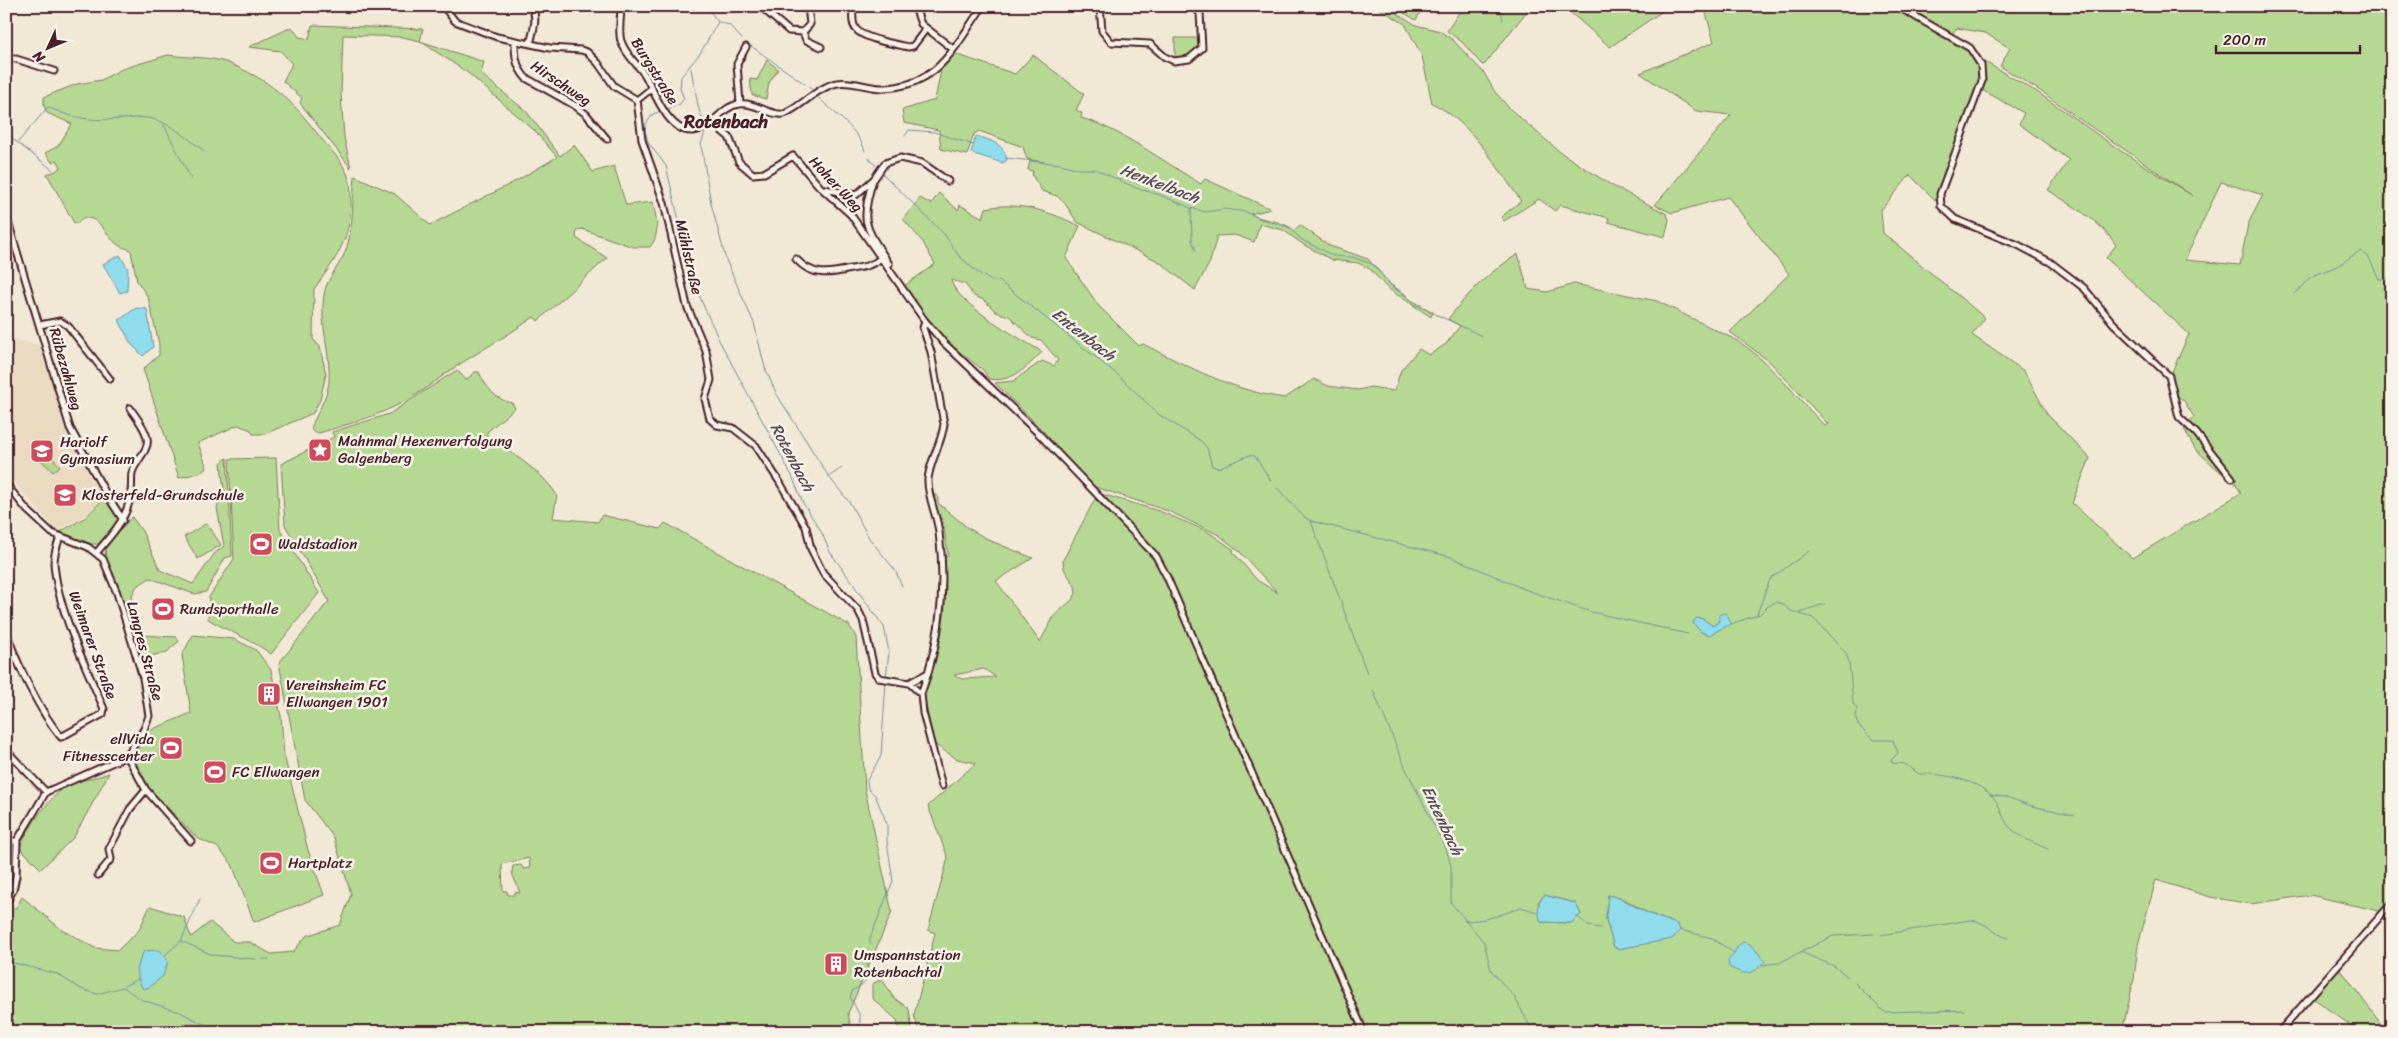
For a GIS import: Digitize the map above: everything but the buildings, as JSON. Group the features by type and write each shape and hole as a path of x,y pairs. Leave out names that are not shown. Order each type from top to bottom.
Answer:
{"street":[{"path":"442,6 455,21 515,42 587,52 598,63 614,86 638,100 652,88"},
{"path":"530,44 535,25 535,12 532,6"},
{"path":"535,12 539,6"},
{"name":"Burgstraße","path":"621,6 620,38 662,107 682,130 692,131 708,126"},
{"path":"760,6 788,30 803,32"},
{"path":"803,32 810,24 808,6"},
{"path":"853,6 852,20 856,29 862,35 908,48 913,46 926,28"},
{"path":"708,126 726,110 740,104 756,106 777,115 784,114 837,83 881,88 909,84 928,77 940,67 983,6"},
{"path":"1100,6 1102,31 1111,42 1150,44 1165,57 1174,61 1189,59 1202,48 1200,13 1193,6"},
{"path":"1897,6 1970,48 1982,65 1982,81 1940,194 1941,206 1955,219 2018,245 2050,262 2084,288 2113,323 2168,376 2179,417 2196,433 2232,478"},
{"path":"916,7 921,24 953,49"},
{"path":"803,32 806,40 821,47"},
{"name":"Hirschweg","path":"515,42 516,60 526,78 574,105 586,114 607,139"},
{"path":"740,104 737,64 746,47"},
{"path":"6,58 16,59 54,71"},
{"name":"Mühlstraße","path":"638,100 642,140 664,204 687,306 706,351 710,380 705,399 710,419 717,425 733,428 756,446 806,527 811,549 823,573 858,610 863,620 875,673 885,681 909,683"},
{"name":"Hoher Weg","path":"708,126 729,137 739,162 753,174 764,173 793,156 820,187 850,216 925,321 944,343 1037,432 1156,556 1364,1032"},
{"path":"891,271 892,267 866,222 864,210 874,180 885,163 900,158 916,160 935,170 948,181"},
{"path":"856,196 874,180"},
{"path":"820,187 832,192 868,198"},
{"name":"Rübezahlweg","path":"6,215 70,428 105,492 123,520"},
{"path":"796,259 813,272 827,274 874,264 881,258"},
{"path":"40,325 60,321 68,326 110,380"},
{"path":"925,321 923,328 931,352 944,424 928,479 942,554 943,593 928,673 921,694 923,713 942,786"},
{"path":"6,484 43,525 60,537 97,552 123,520 131,492 132,473 140,456 146,449 148,439 140,422 130,408"},
{"name":"Weimarer Straße","path":"6,630 15,655 51,725 61,737 103,714 104,709 68,620 56,578 54,561 60,537"},
{"name":"Langres Straße","path":"97,552 108,567 117,592 142,678 149,716 144,729 128,756"},
{"path":"921,694 909,683 928,673"},
{"path":"6,750 46,792"},
{"path":"6,903 13,890 16,876 17,841 46,792 128,756 146,790 191,842"},
{"path":"98,875 111,859 109,848 130,809 146,790"},
{"path":"6,841 17,841"},
{"path":"2279,1032 2392,903"}],"shaded area":[{"name":"Hariolf Gymnasium","path":"6,326 16,340 43,346 66,429 102,499 86,515 57,531 6,473"}],"green space":[{"path":"1375,6 1385,6 1416,25 1440,31 1453,40 1484,73 1495,92 1510,109 1560,152 1611,185 1667,214 1669,220 1665,237 1608,222 1609,218 1560,205 1555,211 1539,199 1504,221 1501,217 1521,201 1482,146 1459,122 1432,103 1422,56 1405,24"},
{"path":"1392,6 1424,6 1416,20"},
{"path":"1463,6 1531,6 1485,64 1482,65 1462,42 1447,31"},
{"path":"1563,6 1670,6 1610,47"},
{"path":"1704,6 1893,6 1962,46 1970,53 1978,65 1980,81 1935,200 1910,175 1881,210 1883,233 1985,318 1972,335 2024,371 2047,414 2090,458 2072,503 2132,558 2241,493 2229,472 2187,423 2194,417 2184,401 2174,393 2170,376 2189,334 2106,258 2116,245 2102,228 2085,214 2048,190 2069,160 2019,124 2024,113 1982,90 1984,77 1980,59 2037,92 2124,153 2193,196 2045,94 2000,66 2010,48 1985,33 1957,28 1951,35 1899,6 2392,6 2392,901 2383,912 2310,895 2251,904 2210,897 2156,880 2138,945 2134,979 2122,1032 919,1032 914,1015 935,933 928,930 948,858 928,806 976,763 957,759 934,744 924,696 944,593 945,558 948,555 943,522 942,519 937,517 932,494 938,496 938,503 968,528 991,541 1033,558 996,581 1040,642 1054,616 1073,599 1076,593 1075,586 1064,569 1063,560 1095,499 1129,532 1162,570 1165,567 1098,493 1159,511 1207,531 1234,550 1233,552 1257,580 1278,593 1239,551 1219,535 1168,511 1089,485 1044,432 995,383 1013,381 1042,361 1054,366 1058,360 1041,340 1032,338 1009,316 996,312 984,300 974,296 965,284 951,280 955,289 976,310 1042,352 1019,373 997,380 989,379 984,371 950,344 931,321 929,322 904,286 935,264 922,241 903,219 920,198 931,204 939,193 958,210 960,205 983,218 986,208 1011,206 1046,212 1080,226 1066,258 1098,305 1139,346 1143,344 1229,384 1266,395 1285,398 1314,379 1328,386 1358,390 1371,387 1394,391 1401,370 1419,349 1429,355 1446,344 1460,326 1448,319 1480,283 1518,254 1528,289 1547,292 1574,284 1657,301 1734,339 1770,367 1825,426 1828,424 1770,362 1730,332 1789,274 1728,197 1672,213 1655,205 1731,115 1696,111 1640,73 1714,42","holes":["2221,182 2263,195 2248,224 2240,265 2185,260","1703,619 1713,626 1719,621 1728,619 1731,624 1707,635 1701,632 1693,623","984,669 996,677 962,679 954,675","1544,895 1575,903 1581,914 1571,923 1541,922 1538,902","1608,895 1624,899 1646,912 1678,925 1647,943 1618,949 1614,947 1606,919"]},
{"path":"312,25 423,29 420,41 403,37 343,35 341,94 344,137 351,168 300,103 302,98 283,81 292,64 281,51 249,47 292,27 299,37 309,39"},
{"path":"1175,38 1199,38 1200,47 1188,57 1175,58"},
{"path":"420,41 484,62 481,74 527,112 560,156 574,145 593,172 614,166 626,205 653,202 657,226 656,237 650,247 633,247 582,229 577,230 576,238 607,258 538,321 534,317 398,405 354,423 319,433 313,432 311,428 324,400 329,382 323,317 324,295 325,289 347,247 352,220 355,176 395,194 430,225 516,181 557,157 534,130 468,73"},
{"path":"955,54 1015,74 1033,55 1084,94 1076,110 1082,113 1081,118 1096,123 1126,138 1201,184 1205,179 1271,209 1250,214 1284,224 1294,230 1300,225 1330,246 1368,259 1391,285 1411,300 1433,312 1431,317 1387,288 1370,269 1358,263 1332,260 1304,245 1283,230 1260,224 1254,242 1235,235 1217,236 1210,262 1195,290 1158,261 1077,222 1064,202 1057,196 1042,191 1032,175 1033,171 1028,170 1030,161 1044,162 1027,159 1023,147 979,131 974,134 967,155 941,149 939,130 904,123 902,110 935,100 941,70"},
{"path":"168,55 206,58 228,63 255,76 278,91 307,120 339,160 349,178 351,192 350,214 345,238 329,268 314,289 313,339 320,347 326,374 320,400 313,413 265,434 253,434 251,430 238,425 198,443 207,468 201,472 179,478 143,369 159,355 159,344 148,297 137,281 131,251 120,246 110,238 95,220 82,218 78,223 74,223 47,174 61,167 57,160 52,162 45,153 58,146 72,124 47,113 44,106 44,97 77,84 101,80 122,69"},
{"path":"767,60 778,69 769,83 766,99 752,95 750,79 757,80"},
{"path":"457,370 466,380 475,372 479,372 496,396 512,403 515,408 487,432 487,437 534,469 550,486 557,495 553,518 598,522 602,515 660,529 665,523 849,625 856,637 865,790 892,912 848,1013 852,1032 6,1032 6,914 12,908 16,908 22,897 61,929 95,948 118,950 139,930 150,906 184,917 191,937 210,922 234,942 250,942 271,954 293,952 306,936 340,925 351,894 334,838 305,800 279,663 329,601 285,525 281,464 334,437 332,432 389,414","holes":["529,858 530,868 524,869 521,865 513,866 512,873 520,893 515,892 515,895 508,895 507,891 503,891 502,864"]},
{"path":"2187,426 2228,476 2227,478 2195,449 2184,429"},
{"path":"47,452 60,466 53,472 40,459"},
{"path":"227,458 232,556 225,558 206,592 194,594 150,578 137,586 132,595 140,635 177,637 179,641 167,652 139,659 116,583 106,559 105,547 132,517 142,531 160,570 193,584 215,553 224,546 217,508 224,490 221,463"},
{"name":"Waldstadion","path":"276,458 280,530 319,593 271,654 208,619 209,597 234,559 229,459"},
{"path":"105,497 120,520 98,544 89,544 58,533 86,517"},
{"path":"207,523 221,545 198,559 184,537"},
{"name":"FC Ellwangen","path":"193,635 234,639 256,650 271,670 281,716 284,755 308,850 324,895 254,922 232,864 217,847 197,838 149,788 133,756 153,729 191,713 182,655"},
{"path":"109,773 74,837 41,869 20,848 22,841 38,816 64,788 80,781"},
{"path":"2339,967 2387,1032 2360,1032 2312,998"},
{"path":"882,979 893,997 909,1009 912,1032 899,1032 897,1020 872,998 872,984"}],"water":[{"path":"976,136 1000,146 1007,160 1003,163 971,153"},
{"path":"120,255 128,269 127,291 120,293 103,264"},
{"path":"136,308 147,309 153,347 143,356 131,344 119,320"},
{"path":"1727,614 1731,624 1709,635 1701,632 1693,623 1696,618 1703,619 1713,626 1719,621 1719,615"},
{"path":"1544,895 1575,903 1581,914 1571,923 1541,922 1538,908"},
{"path":"1608,895 1619,898 1652,915 1678,925 1680,930 1672,939 1618,949 1614,947 1606,919"},
{"path":"1743,942 1750,944 1765,961 1756,970 1748,973 1729,967 1728,961"},
{"path":"159,950 168,961 163,976 148,988 142,988 138,965 144,951"}],"waterway":[{"name":"Rotenbach","path":"665,110 680,104 684,98 680,89 681,77 701,52 718,22 706,6"},
{"path":"1500,6 1503,20"},
{"name":"Entenbach","path":"719,22 729,25 742,39"},
{"name":"Entenbach","path":"748,44 805,84"},
{"path":"691,69 699,110 705,125"},
{"name":"Entenbach","path":"809,87 813,91"},
{"name":"Entenbach","path":"819,98 852,129 865,151"},
{"path":"18,142 48,107 83,118 101,120 144,118 155,120 177,131 204,151"},
{"name":"Rotenbach","path":"661,111 653,114 646,124 645,131 648,142 666,166 688,258 701,300 719,340 792,476 803,503 821,531 830,552 884,627 889,652 886,678"},
{"path":"164,125 192,181"},
{"path":"706,129 701,145 711,203 726,260 754,323 765,368 776,393 829,477 850,503 869,538 895,570 902,586"},
{"name":"Henkelbach","path":"905,136 909,130 934,132 973,145"},
{"path":"6,134 53,170"},
{"name":"Entenbach","path":"869,158 876,166"},
{"name":"Henkelbach","path":"1006,158 1061,164 1079,169 1095,169 1136,188 1160,195 1191,208 1205,212 1225,209 1246,212 1261,219 1288,227 1302,240 1334,256 1352,257 1374,265 1392,287 1414,304 1482,336"},
{"name":"Entenbach","path":"882,173 945,235 958,255 977,272 990,280 999,281 1118,375 1158,414 1201,441 1207,448 1212,466 1218,468 1250,455 1255,456 1271,481"},
{"path":"1191,208 1192,240 1196,251"},
{"path":"2295,294 2310,277 2337,266 2360,251 2368,256 2379,279 2392,278"},
{"path":"830,476 842,468"},
{"name":"Entenbach","path":"1277,488 1304,517 1311,521 1367,673"},
{"path":"1311,521 1451,557 1524,589 1591,612 1688,634"},
{"path":"1757,614 1770,579 1809,551"},
{"path":"1731,624 1760,614 1768,606 1776,602 1783,604 1791,611 1813,618 1846,653 1849,662 1853,703 1857,709 1856,719 1858,725 1873,740 1893,740 1898,753 1891,760 1892,763 1905,764 1919,774 1961,779 1982,788 1996,801 2006,822 2016,833 2048,849"},
{"path":"1799,612 1825,604"},
{"name":"Rotenbach","path":"870,944 870,938 893,881 887,841 887,824 875,795 868,789 867,780 881,756 886,682"},
{"name":"Entenbach","path":"1373,690 1406,769 1446,849 1451,866 1451,903 1484,942 1491,970 1515,998 1533,1032"},
{"path":"1990,795 2006,797 2032,806 2074,815"},
{"path":"165,955 181,941 200,899"},
{"path":"1464,921 1493,917 1521,907 1537,912"},
{"path":"1578,917 1588,926 1601,928"},
{"path":"1881,935 1970,920 1981,923 2008,938"},
{"path":"1680,930 1712,938 1734,953"},
{"path":"1762,965 1779,963 1833,936 1874,934"},
{"path":"181,941 213,955 256,959"},
{"name":"Rotenbach","path":"859,1032 860,1016 850,997 853,990 864,983 866,979 868,951"},
{"path":"1801,952 1834,966 1848,977"},
{"path":"263,959 269,959"},
{"path":"6,961 57,974 81,989 97,994 123,987 142,1000 180,1012 219,1032"},
{"path":"124,986 138,979"},
{"path":"1854,982 1884,1012 1964,1010"}],"place":[{"name":"Mahnmal Hexenverfolgung Galgenberg","path":"320,450"},
{"name":"Hariolf Gymnasium","path":"42,451"},
{"name":"Klosterfeld-Grundschule","path":"65,495"},
{"name":"Waldstadion","path":"261,544"},
{"name":"Rundsporthalle","path":"163,609"},
{"name":"Vereinsheim FC Ellwangen 1901","path":"269,694"},
{"name":"ellVida Fitnesscenter","path":"171,748"},
{"name":"FC Ellwangen","path":"215,772"},
{"name":"Hartplatz","path":"271,863"},
{"name":"Umspannstation Rotenbachtal","path":"836,964"}],"district":[{"name":"Rotenbach","path":"726,122"}]}
